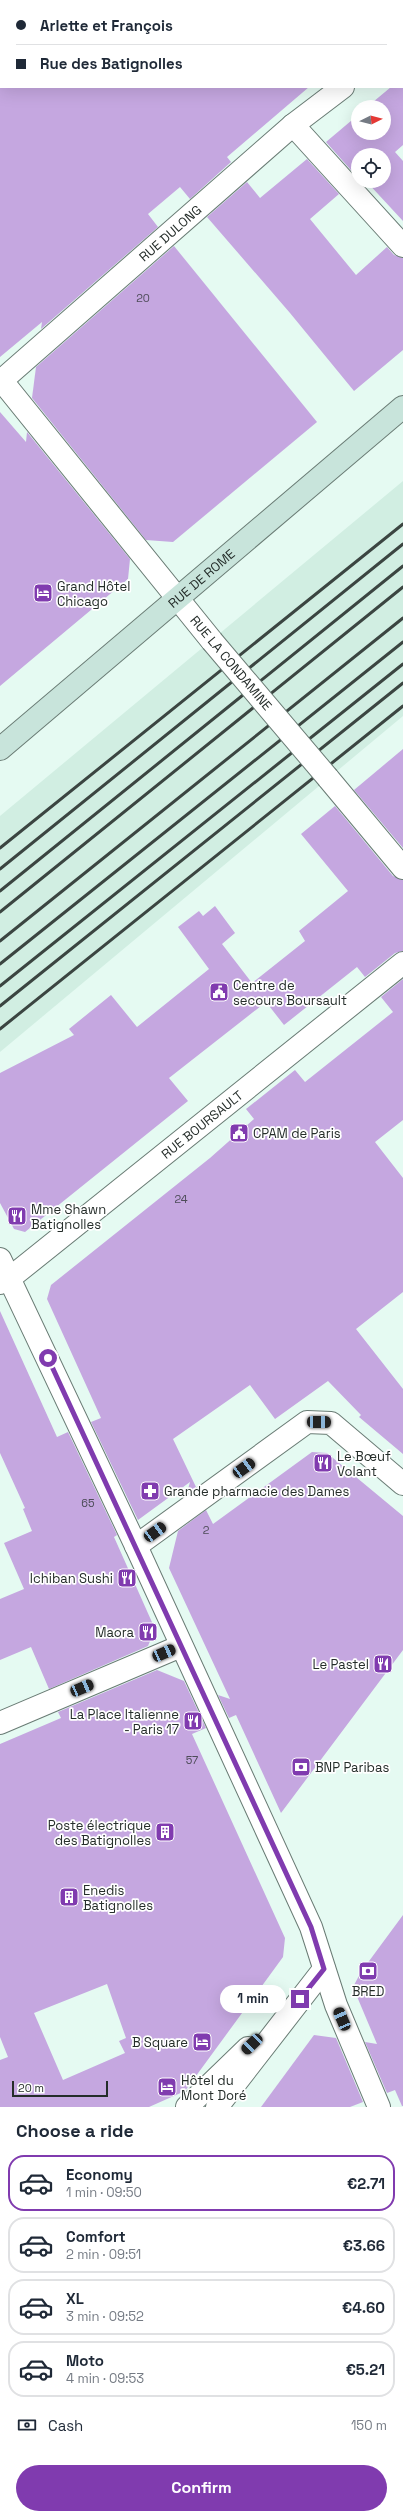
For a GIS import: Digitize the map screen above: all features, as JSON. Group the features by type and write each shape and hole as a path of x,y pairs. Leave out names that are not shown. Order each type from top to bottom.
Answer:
{"main road":[{"name":"RUE DE ROME","path":"0,749 176,598 403,407"}],"street":[{"name":"RUE DULONG","path":"1,381 293,125 342,88"},
{"path":"293,125 403,246"},
{"name":"RUE LA CONDAMINE","path":"1,381 176,598 403,868"},
{"name":"RUE BOURSAULT","path":"5,1280 403,964"},
{"path":"0,1259 5,1280 136,1546 311,1927 336,2004 379,2107"},
{"path":"136,1546 307,1422 332,1423 403,1484"},
{"path":"0,1723 181,1646"},
{"path":"217,2107 324,1969"},
{"path":"187,2107 300,1999"}],"shaded area":[{"path":"403,481 403,716 0,1052 0,816"}],"building":[{"path":"0,88 308,88 227,157 231,162 190,199 180,187 148,214 158,227 41,329 42,322 0,357"},
{"path":"390,88 403,88 403,145 395,152 403,161 403,221 372,188 391,188 391,148 351,148 351,170 326,142 351,121 351,140 391,140 391,100 375,100"},
{"path":"307,159 339,194 310,219 356,275 387,247 394,255 403,258 403,350 354,391 290,313 207,217 247,182 260,198"},
{"path":"174,246 317,422 173,542 146,540 32,398 36,367"},
{"path":"0,412 26,442 27,432 130,559 128,579 0,686"},
{"path":"403,749 403,848 354,790"},
{"path":"335,806 393,876 403,880 403,951 395,953 365,977 357,967 284,1025 266,1002 169,1078 188,1101 25,1232 14,1229 0,1203 0,1073 74,1035 69,1029 111,995 137,1027 209,969 178,927 199,911 203,916 215,906 235,933 222,944 252,983 305,941 299,931 348,891 301,834"},
{"path":"403,979 403,1120 375,1142 403,1178 403,1292 356,1329 403,1389 403,1454 359,1417 361,1415 328,1381 275,1419 250,1385 173,1439 196,1487 187,1493 190,1482 138,1520 91,1422 101,1418 47,1299 51,1285 210,1158 254,1119 246,1109 295,1070 305,1082 393,1012 381,997"},
{"path":"0,1311 57,1437 68,1432 117,1535 114,1537 155,1629 148,1646 49,1689 31,1647 0,1660 0,1599 24,1589 4,1543 32,1531 23,1509 25,1508 0,1453"},
{"path":"312,1452 327,1453 403,1516 403,1650 281,1813 236,1715 229,1718 218,1695 230,1699 169,1568 178,1531 206,1510 213,1524"},
{"path":"157,1670 184,1681 206,1728 192,1734 285,1938 283,1957 185,2091 149,2107 0,2107 0,2060 8,2057 0,2037 0,1744 61,1718 58,1712","holes":["107,1984 126,2038 119,2041 125,2053 63,2080 34,2013"]},
{"path":"403,1915 402,2106 395,2090 387,2093 365,2042 377,2044 353,1987 361,1972"},
{"path":"314,2035 336,2038 363,2102 350,2107 261,2107"}],"railway":[{"path":"0,848 403,524"},
{"path":"0,869 403,544"},
{"path":"0,891 403,566"},
{"path":"0,912 403,587"},
{"path":"0,941 403,618"},
{"path":"0,964 403,642"},
{"path":"0,986 403,664"},
{"path":"0,1006 403,683"},
{"path":"0,1029 403,706"}],"place":[{"name":"Grand Hôtel Chicago","path":"43,593"},
{"name":"Centre de secours Boursault","path":"219,992"},
{"name":"CPAM de Paris","path":"239,1133"},
{"name":"Mme Shawn Batignolles","path":"17,1216"},
{"name":"Le Bœuf Volant","path":"323,1463"},
{"name":"Grande pharmacie des Dames","path":"150,1491"},
{"name":"Ichiban Sushi","path":"127,1578"},
{"name":"Maora","path":"148,1632"},
{"name":"Le Pastel","path":"383,1664"},
{"name":"La Place Italienne - Paris 17","path":"193,1721"},
{"name":"BNP Paribas","path":"301,1767"},
{"name":"Poste électrique des Batignolles","path":"165,1832"},
{"name":"Enedis Batignolles","path":"69,1897"},
{"name":"BRED","path":"368,1971"},
{"name":"B Square","path":"202,2042"},
{"name":"Hôtel du Mont Doré","path":"167,2087"}],"route":[{"path":"48,1358 311,1927 324,1969 300,1999"}]}
